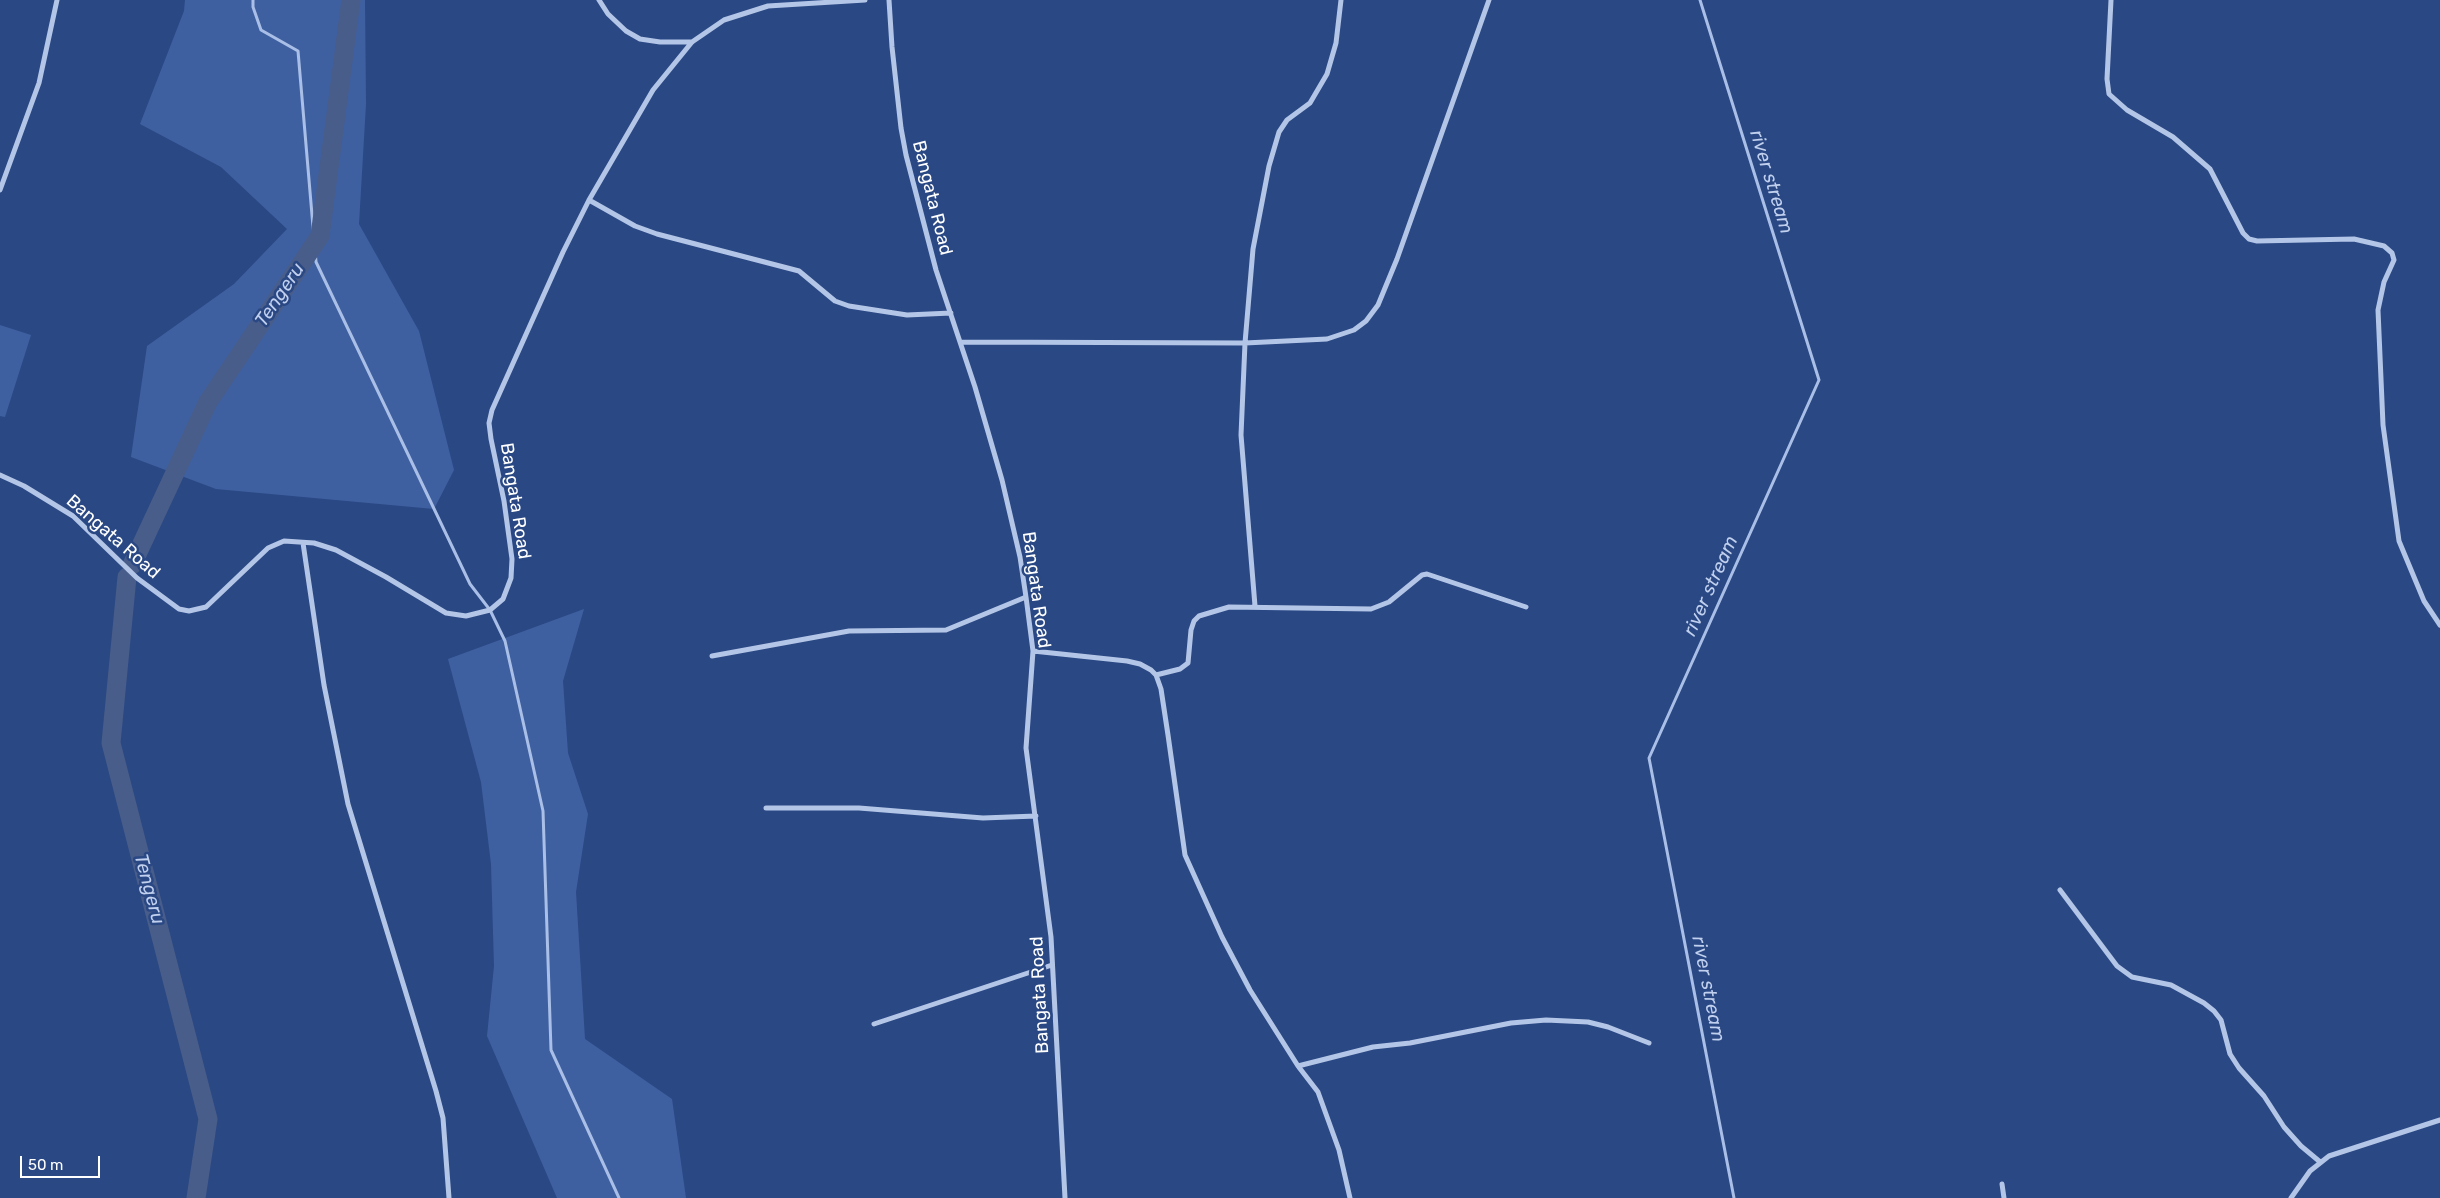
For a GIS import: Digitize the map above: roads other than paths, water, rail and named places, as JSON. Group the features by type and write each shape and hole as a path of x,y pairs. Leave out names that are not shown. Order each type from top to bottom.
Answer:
{"street":[{"path":"0,190 39,83 57,0"},
{"path":"599,0 608,14 626,31 640,39 660,42 692,42"},
{"name":"Bangata Road","path":"0,475 31,490 73,516 137,578 179,609 196,610 209,604 268,548 284,541 314,543 336,550 446,613 466,616 490,610 504,599 511,578 512,558 504,501 491,439 489,423 492,410 589,200 652,90 692,42 724,20 768,6 865,0"},
{"name":"Bangata Road","path":"889,0 901,128 936,270 1002,480 1018,548 1026,597 1033,651 1026,748 1048,909 1065,1198"},
{"path":"1255,606 1241,435 1245,343 1253,249 1269,166 1279,132 1287,120 1310,103 1326,74 1336,43 1341,0"},
{"path":"960,342 1245,343 1334,337 1354,330 1366,322 1378,305 1397,259 1489,0"},
{"path":"2111,0 2107,79 2109,94 2128,110 2173,136 2210,169 2243,233 2249,239 2257,241 2354,239 2384,246 2392,253 2394,260 2384,282 2378,310 2384,434 2399,541 2424,600 2440,625"},
{"path":"589,200 635,226 657,234 799,271 835,301 849,306 907,315 951,313"},
{"path":"303,543 323,676 348,804 443,1118 448,1198"},
{"path":"1156,675 1180,669 1188,663 1191,630 1194,621 1199,616 1229,607 1371,609 1390,602 1422,574 1526,606"},
{"path":"712,656 849,631 946,630 1026,597"},
{"path":"1033,651 1127,661 1151,670 1156,675 1161,689 1185,855 1241,973 1298,1066 1318,1092 1339,1150 1350,1198"},
{"path":"766,808 859,808 983,818 1036,816"},
{"path":"2060,890 2117,966 2132,977 2171,985 2204,1002 2214,1011 2221,1020 2230,1054 2239,1068 2264,1096 2284,1127 2319,1162"},
{"path":"874,1024 1052,965"},
{"path":"1298,1066 1374,1048 1410,1043 1511,1023 1546,1020 1588,1022 1608,1027 1649,1043"},
{"path":"2291,1198 2319,1162 2329,1156 2440,1120"},
{"path":"2002,1184 2004,1198"}],"waterway":[{"path":"253,0 253,7 261,30 298,51 316,262 470,584 490,610 505,641 543,811 551,1050 619,1198"},
{"name":"Tengeru","path":"132,565 208,402 320,236 351,0"},
{"name":"river stream","path":"1700,0 1819,380 1649,758 1734,1198"},
{"name":"Tengeru","path":"127,577 111,743 208,1119 196,1198"}]}
